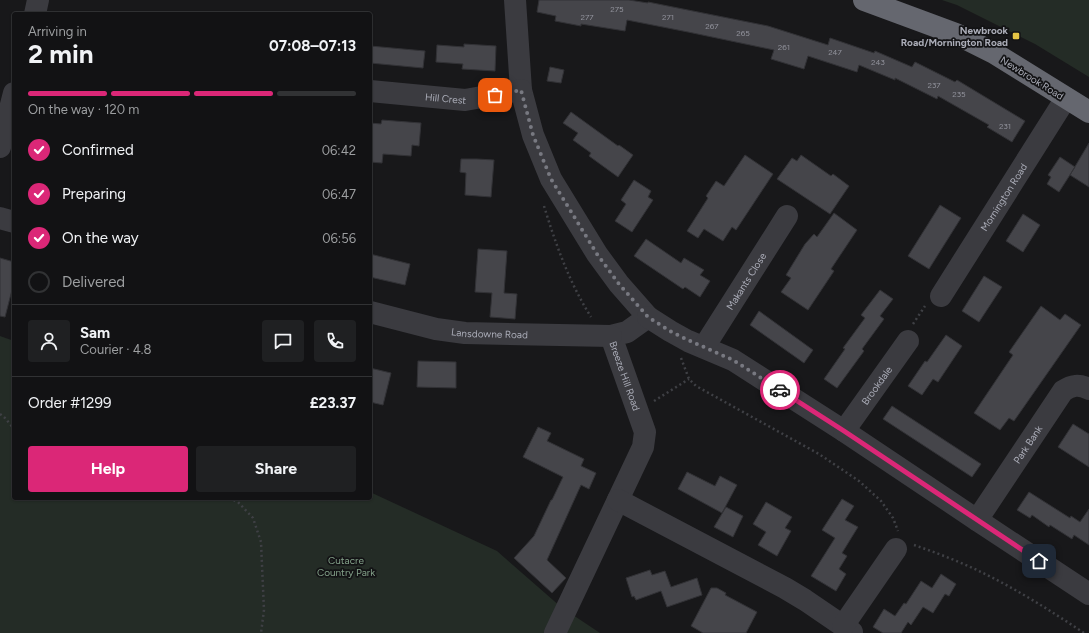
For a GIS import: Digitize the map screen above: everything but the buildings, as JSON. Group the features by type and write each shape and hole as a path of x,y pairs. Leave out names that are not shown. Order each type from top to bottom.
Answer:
{"highway":[{"name":"Newbrook Road","path":"864,0 956,34 994,53 1089,112"}],"street":[{"path":"35,12 38,0"},
{"path":"515,0 521,90 533,135 551,179 597,254 619,284 648,317 670,331 733,360 844,431 1089,594"},
{"name":"Hill Crest","path":"372,92 465,100 521,90"},
{"name":"Mornington Road","path":"941,296 1066,98"},
{"path":"0,147 12,101"},
{"name":"Makants Close","path":"704,347 787,216"},
{"path":"0,218 12,221"},
{"name":"Lansdowne Road","path":"372,313 436,329 465,334 607,336"},
{"name":"Breeze Hill Road","path":"555,633 643,447 645,432 607,336 627,332 648,317"},
{"name":"Brookdale","path":"844,431 908,341"},
{"name":"Park Bank","path":"977,520 1063,390 1071,386 1080,386 1089,389"},
{"path":"618,500 785,588 848,629 898,554"}],"path":[{"path":"542,203 559,254 570,281 607,336"},
{"path":"908,341 909,330 930,299 941,296"},
{"path":"670,331 689,378 696,386 819,454 859,481 881,501 893,518 898,554 952,559 983,573 1048,609 1084,633"},
{"path":"638,412 689,378"},
{"path":"0,414 12,427"},
{"path":"234,500 238,502 253,518 261,542 264,610 261,633"}],"green space":[{"path":"942,0 1089,0 1089,77 1035,44 957,5"},
{"name":"Cutacre Country Park","path":"0,336 12,340 12,500 372,500 372,493 497,551 561,607 600,633 0,633"}],"way so far":[{"path":"495,95 521,90 533,135 551,179 597,254 619,284 648,317 670,331 733,360 780,390"}],"place":[{"name":"Newbrook Road/Mornington Road","path":"1016,36"}],"route":[{"path":"780,390 1039,561"}]}
